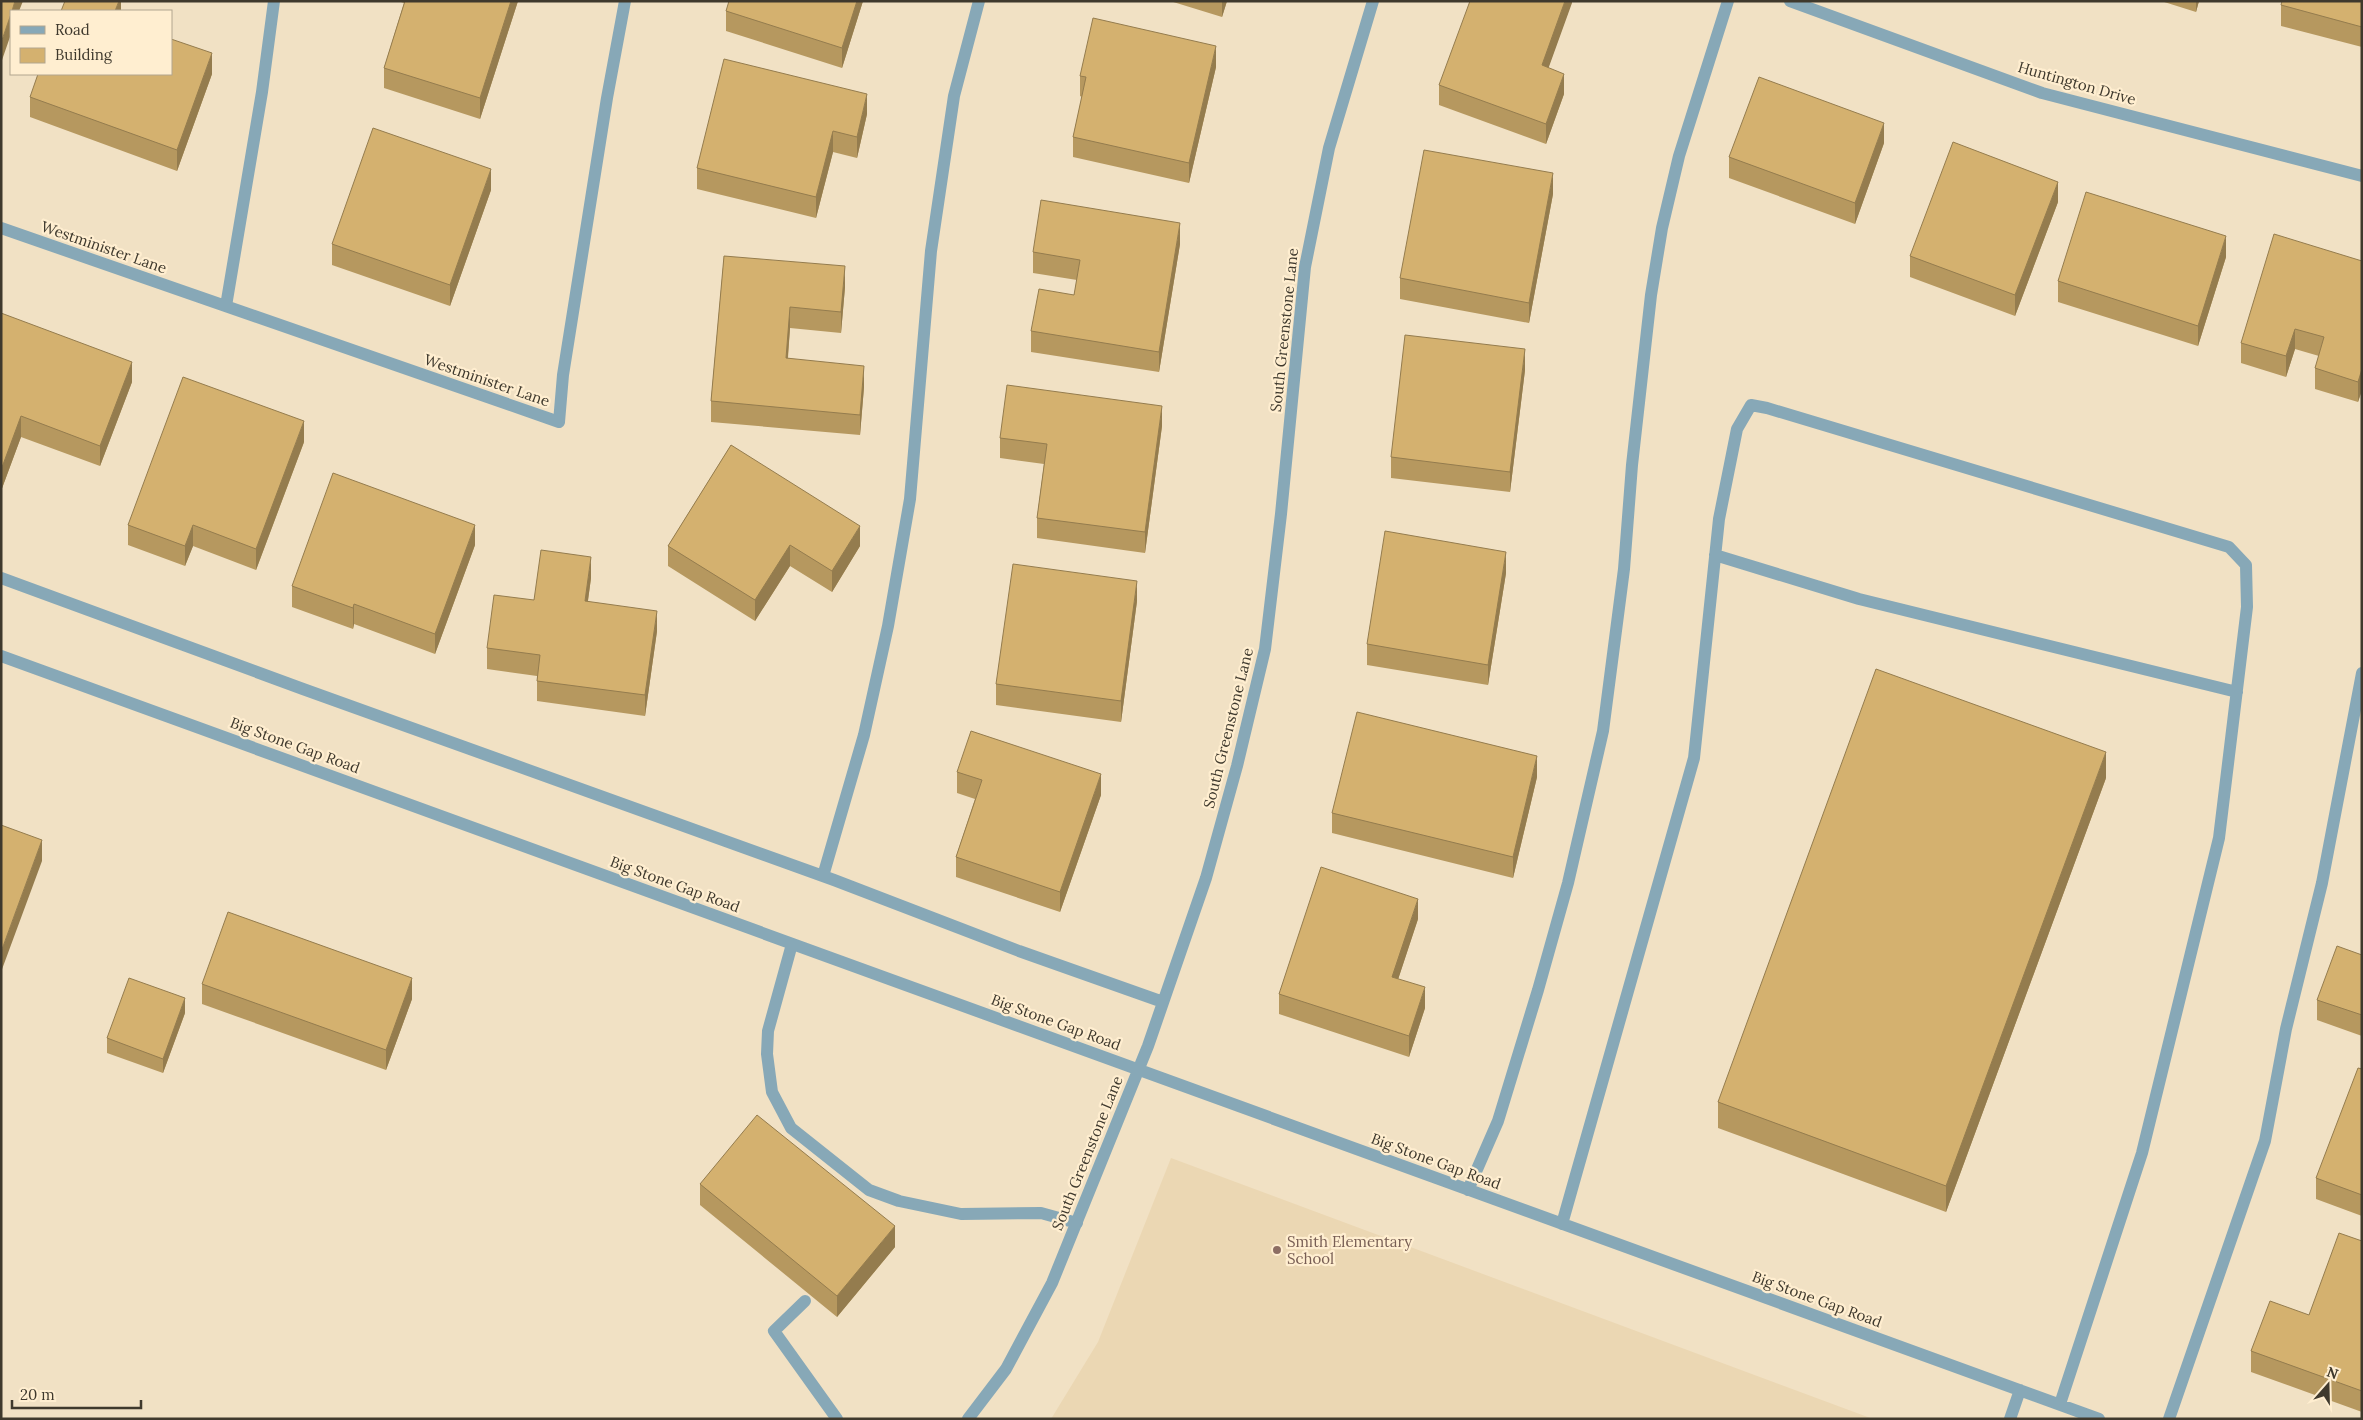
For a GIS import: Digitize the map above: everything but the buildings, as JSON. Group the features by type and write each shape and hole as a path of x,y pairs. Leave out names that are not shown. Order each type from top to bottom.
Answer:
{"street":[{"path":"226,306 262,92 274,1"},
{"name":"Westminister Lane","path":"1,228 560,422 563,376 607,98 625,1"},
{"path":"823,876 864,735 888,626 910,499 931,251 954,96 978,1"},
{"name":"South Greenstone Lane","path":"968,1419 1006,1369 1052,1283 1138,1070 1206,878 1237,766 1265,649 1281,514 1305,267 1329,148 1373,1"},
{"path":"1468,1190 1498,1121 1538,990 1568,883 1603,731 1624,569 1632,465 1651,295 1662,228 1678,156 1728,1"},
{"name":"Huntington Drive","path":"1790,1 2042,93 2362,176"},
{"path":"1562,1224 1694,758 1719,519 1738,429 1751,405 1767,408 2229,547 2246,565 2247,607 2219,838 2144,1144 2060,1404"},
{"path":"1715,556 1859,599 2237,692"},
{"path":"1,578 303,690 823,876 1019,951 1163,1002"},
{"name":"Big Stone Gap Road","path":"1,656 2099,1419"},
{"path":"2168,1419 2265,1141 2286,1030 2322,883 2362,673"},
{"path":"792,944 768,1031 767,1054 772,1092 791,1128 869,1190 899,1201 961,1214 1041,1213 1077,1223"},
{"path":"805,1300 774,1331 837,1419"},
{"path":"2010,1419 2020,1390"}],"shaded area":[{"name":"Smith Elementary School","path":"1171,1158 1873,1419 1051,1419 1098,1342"}],"place":[{"name":"Smith Elementary School","path":"1277,1250"}]}
